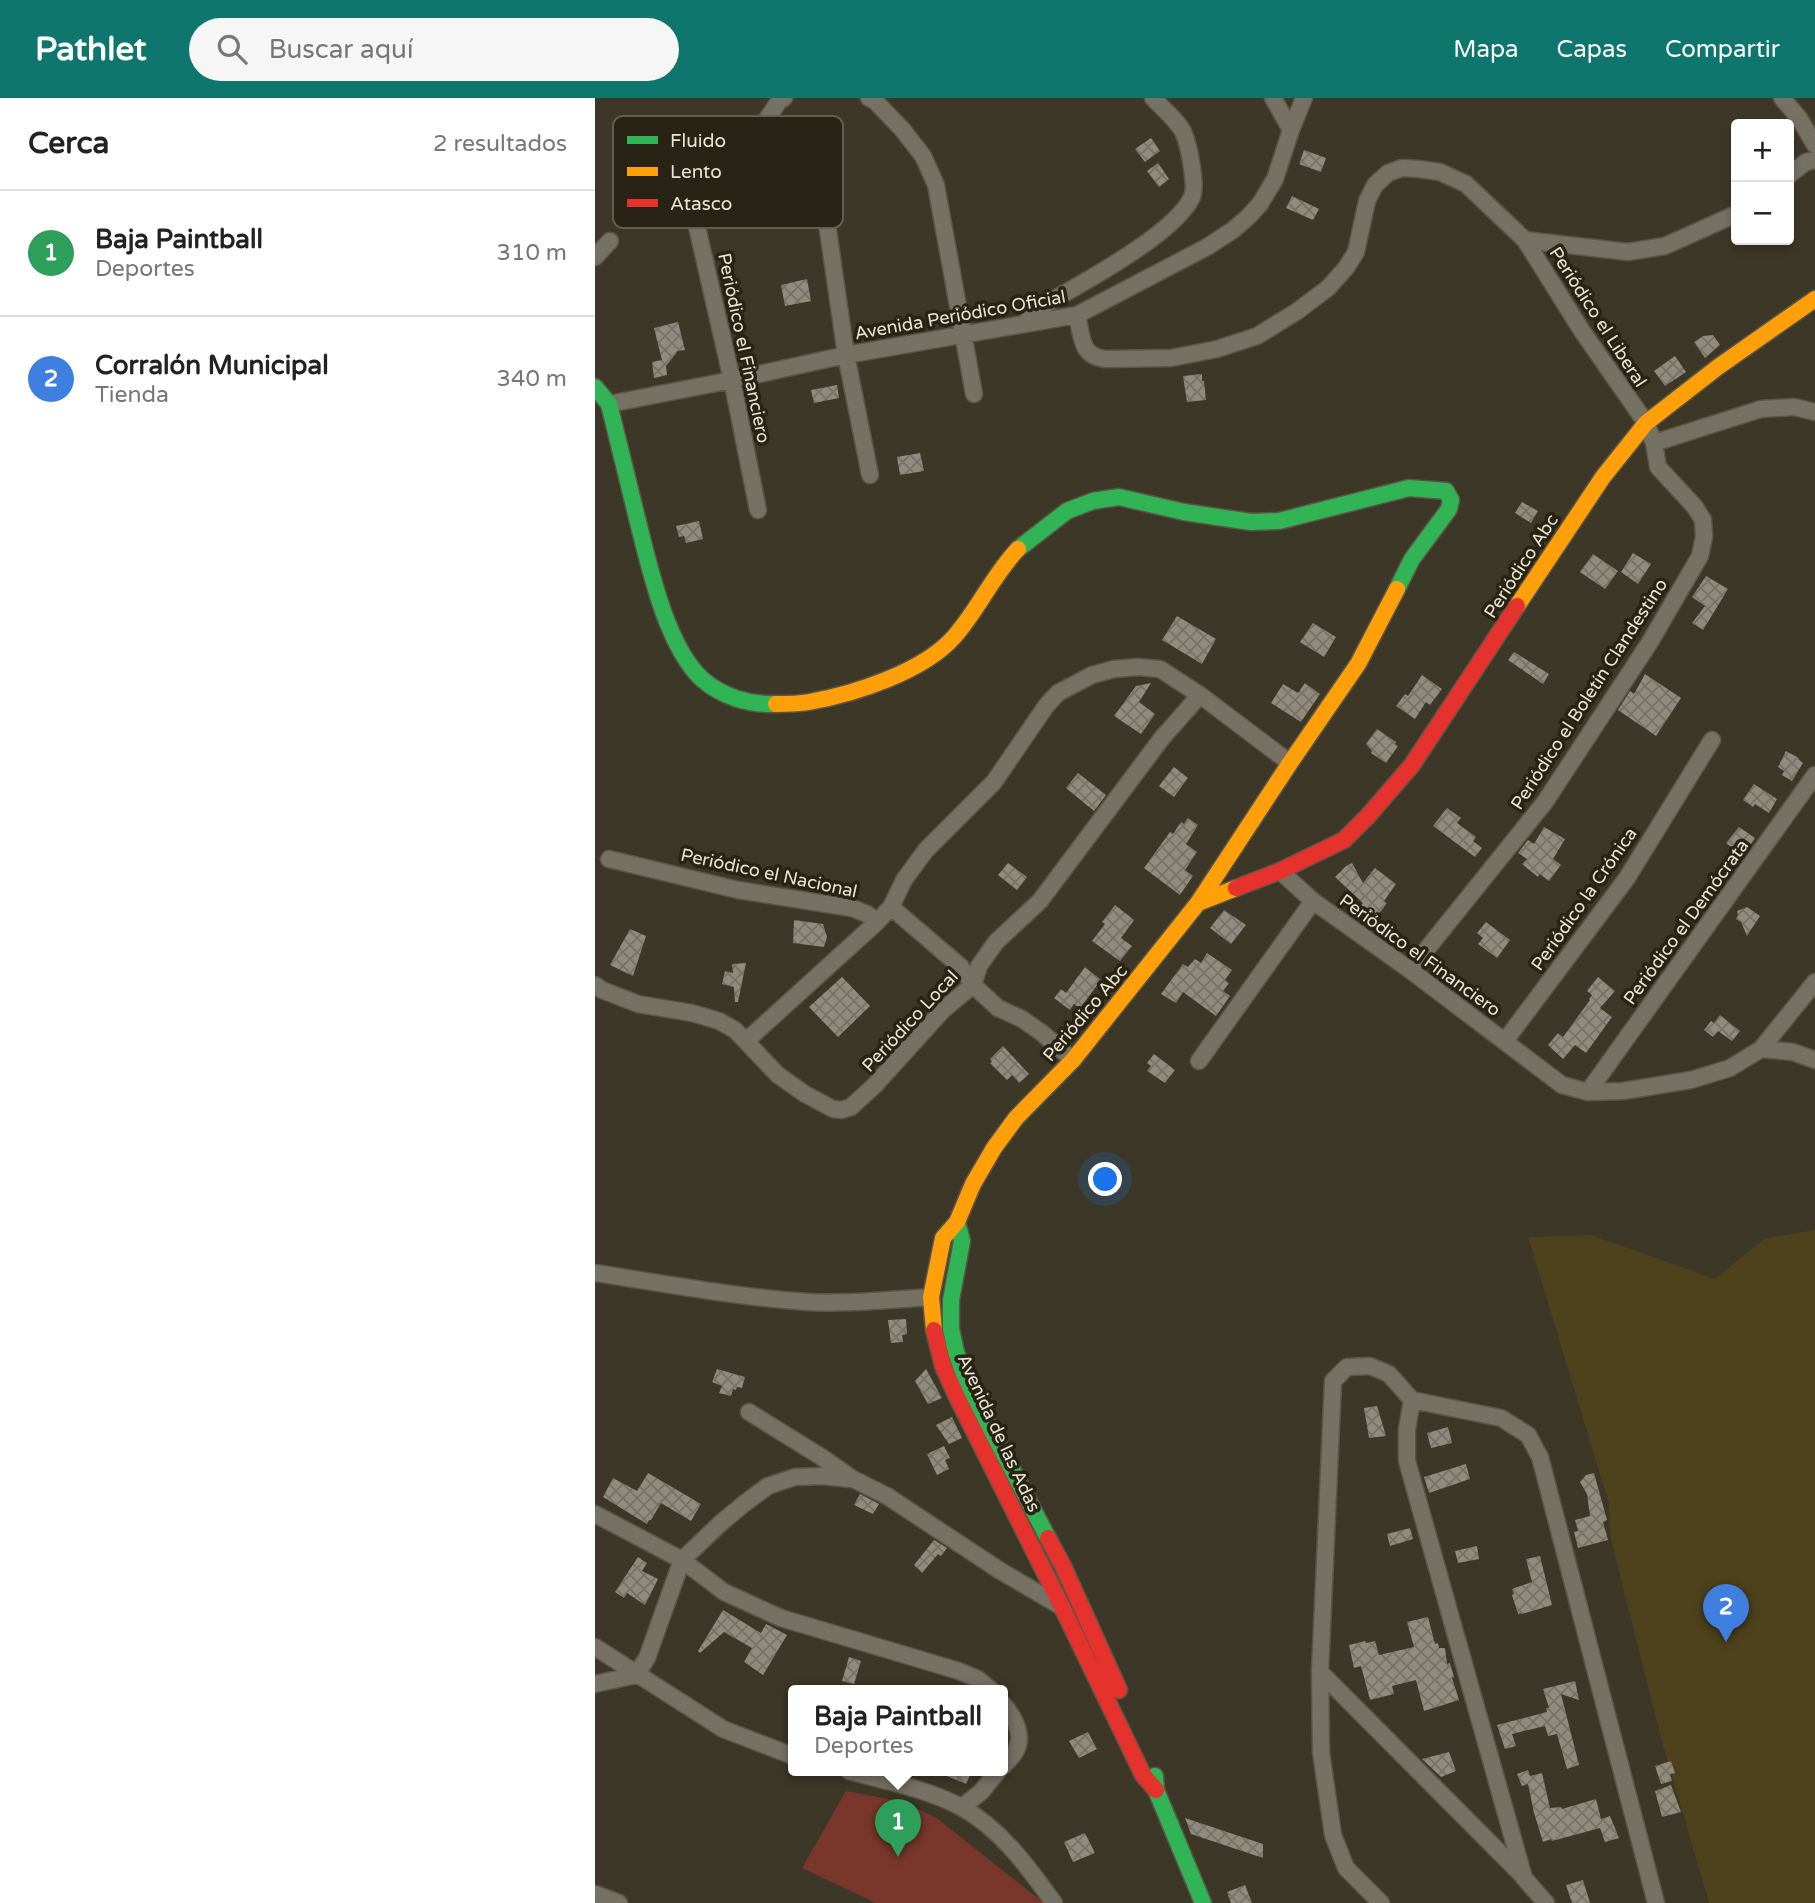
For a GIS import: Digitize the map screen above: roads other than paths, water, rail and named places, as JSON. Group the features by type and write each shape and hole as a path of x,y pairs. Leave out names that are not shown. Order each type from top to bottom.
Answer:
{"street":[{"name":"Periódico el Financiero","path":"769,116 784,98"},
{"path":"869,98 902,129 923,156 936,185 974,394"},
{"path":"1025,323 1046,304 1155,237 1177,217 1192,198 1195,185 1184,133 1153,98"},
{"path":"1273,98 1291,130"},
{"name":"Avenida Periódico Oficial","path":"609,404 846,355 1077,315 1207,247 1248,218 1275,179 1304,98"},
{"path":"1782,98 1799,118 1815,145"},
{"path":"1794,170 1806,162 1815,160"},
{"path":"1077,315 1085,348 1095,358 1171,358 1257,336 1328,288 1346,268 1356,251 1367,201 1375,185 1388,173 1402,168 1440,172 1467,184 1525,240"},
{"name":"Periódico el Liberal","path":"1525,240 1628,252 1665,246 1731,216"},
{"name":"Periódico el Financiero","path":"697,228 758,510"},
{"path":"828,228 846,355 870,475"},
{"name":"Periódico el Liberal","path":"1525,240 1582,331 1646,423"},
{"path":"595,257 610,241"},
{"name":"Periódico Abc","path":"957,1222 973,1184 1016,1118 1073,1060 1198,904 1280,871 1344,840 1412,765 1603,477 1646,423 1718,367 1815,299"},
{"path":"595,387 609,404 650,572 663,611 687,662 716,690 736,699 769,704 806,703 858,691 918,665 939,652 955,636 1016,551 1067,511 1093,500 1119,497 1184,512 1251,522 1279,521 1409,488 1446,491 1451,500 1450,509 1412,559 1358,664 1198,904"},
{"path":"1654,443 1761,409 1794,407 1815,412"},
{"name":"Periódico el Boletín Clandestino","path":"1410,970 1545,802 1650,642 1700,556 1704,537 1703,520 1695,507 1658,467 1654,443 1646,423"},
{"path":"746,1041 891,907 904,880 926,850 994,782 1046,706 1058,693 1092,676 1114,669 1160,669 1200,695 1290,763"},
{"name":"Periódico Local","path":"595,985 638,1004 692,1013 719,1021 735,1030 778,1075 805,1094 833,1109 851,1107 943,1010 973,985 979,966 996,942 1040,901 1162,738 1200,695"},
{"name":"Periódico la Crónica","path":"1505,1041 1627,878 1712,740"},
{"name":"Periódico el Demócrata","path":"1588,1092 1815,775"},
{"name":"Periódico el Nacional","path":"609,859 739,890 852,908 877,922"},
{"path":"1199,1061 1313,901 1280,871"},
{"name":"Periódico el Financiero","path":"1313,901 1410,970 1562,1085 1588,1092"},
{"path":"891,907 961,967 973,985 998,1008 1022,1019 1073,1060"},
{"path":"1588,1092 1623,1091 1691,1080 1730,1068 1761,1049 1815,982"},
{"path":"1761,1049 1793,1052 1815,1060"},
{"name":"Avenida de las Adas","path":"957,1222 943,1238 931,1297 935,1337 943,1366 1143,1775 1156,1790 1203,1903"},
{"name":"Avenida de las Adas","path":"957,1222 961,1241 951,1300 951,1329 964,1375 1063,1566 1155,1770 1156,1790"},
{"path":"595,1273 679,1287 810,1302 931,1297"},
{"path":"1381,1903 1346,1868 1333,1835 1321,1752 1320,1672 1333,1381 1347,1367 1370,1366 1389,1374 1412,1399 1501,1418 1528,1435 1539,1457 1656,1903"},
{"path":"1412,1399 1407,1429 1407,1461 1524,1878"},
{"path":"749,1412 853,1479 887,1496 999,1570 1062,1606"},
{"path":"595,1684 636,1675 647,1658 682,1560 745,1503 768,1486 795,1478 822,1476 853,1479"},
{"path":"595,1514 682,1560 725,1592 781,1618 959,1671 985,1685"},
{"path":"595,1647 723,1729 788,1754"},
{"path":"595,1663 614,1659"},
{"path":"1320,1672 1546,1903"},
{"path":"1008,1710 1019,1732 1017,1750 1008,1760"},
{"path":"868,1776 918,1789 962,1807 997,1833 1026,1864 1053,1903"},
{"path":"962,1807 981,1792 995,1776"},
{"path":"595,1894 619,1903"}],"place":[{"name":"Corralón Municipal","path":"1726,1642"},
{"name":"Baja Paintball","path":"898,1857"}]}
